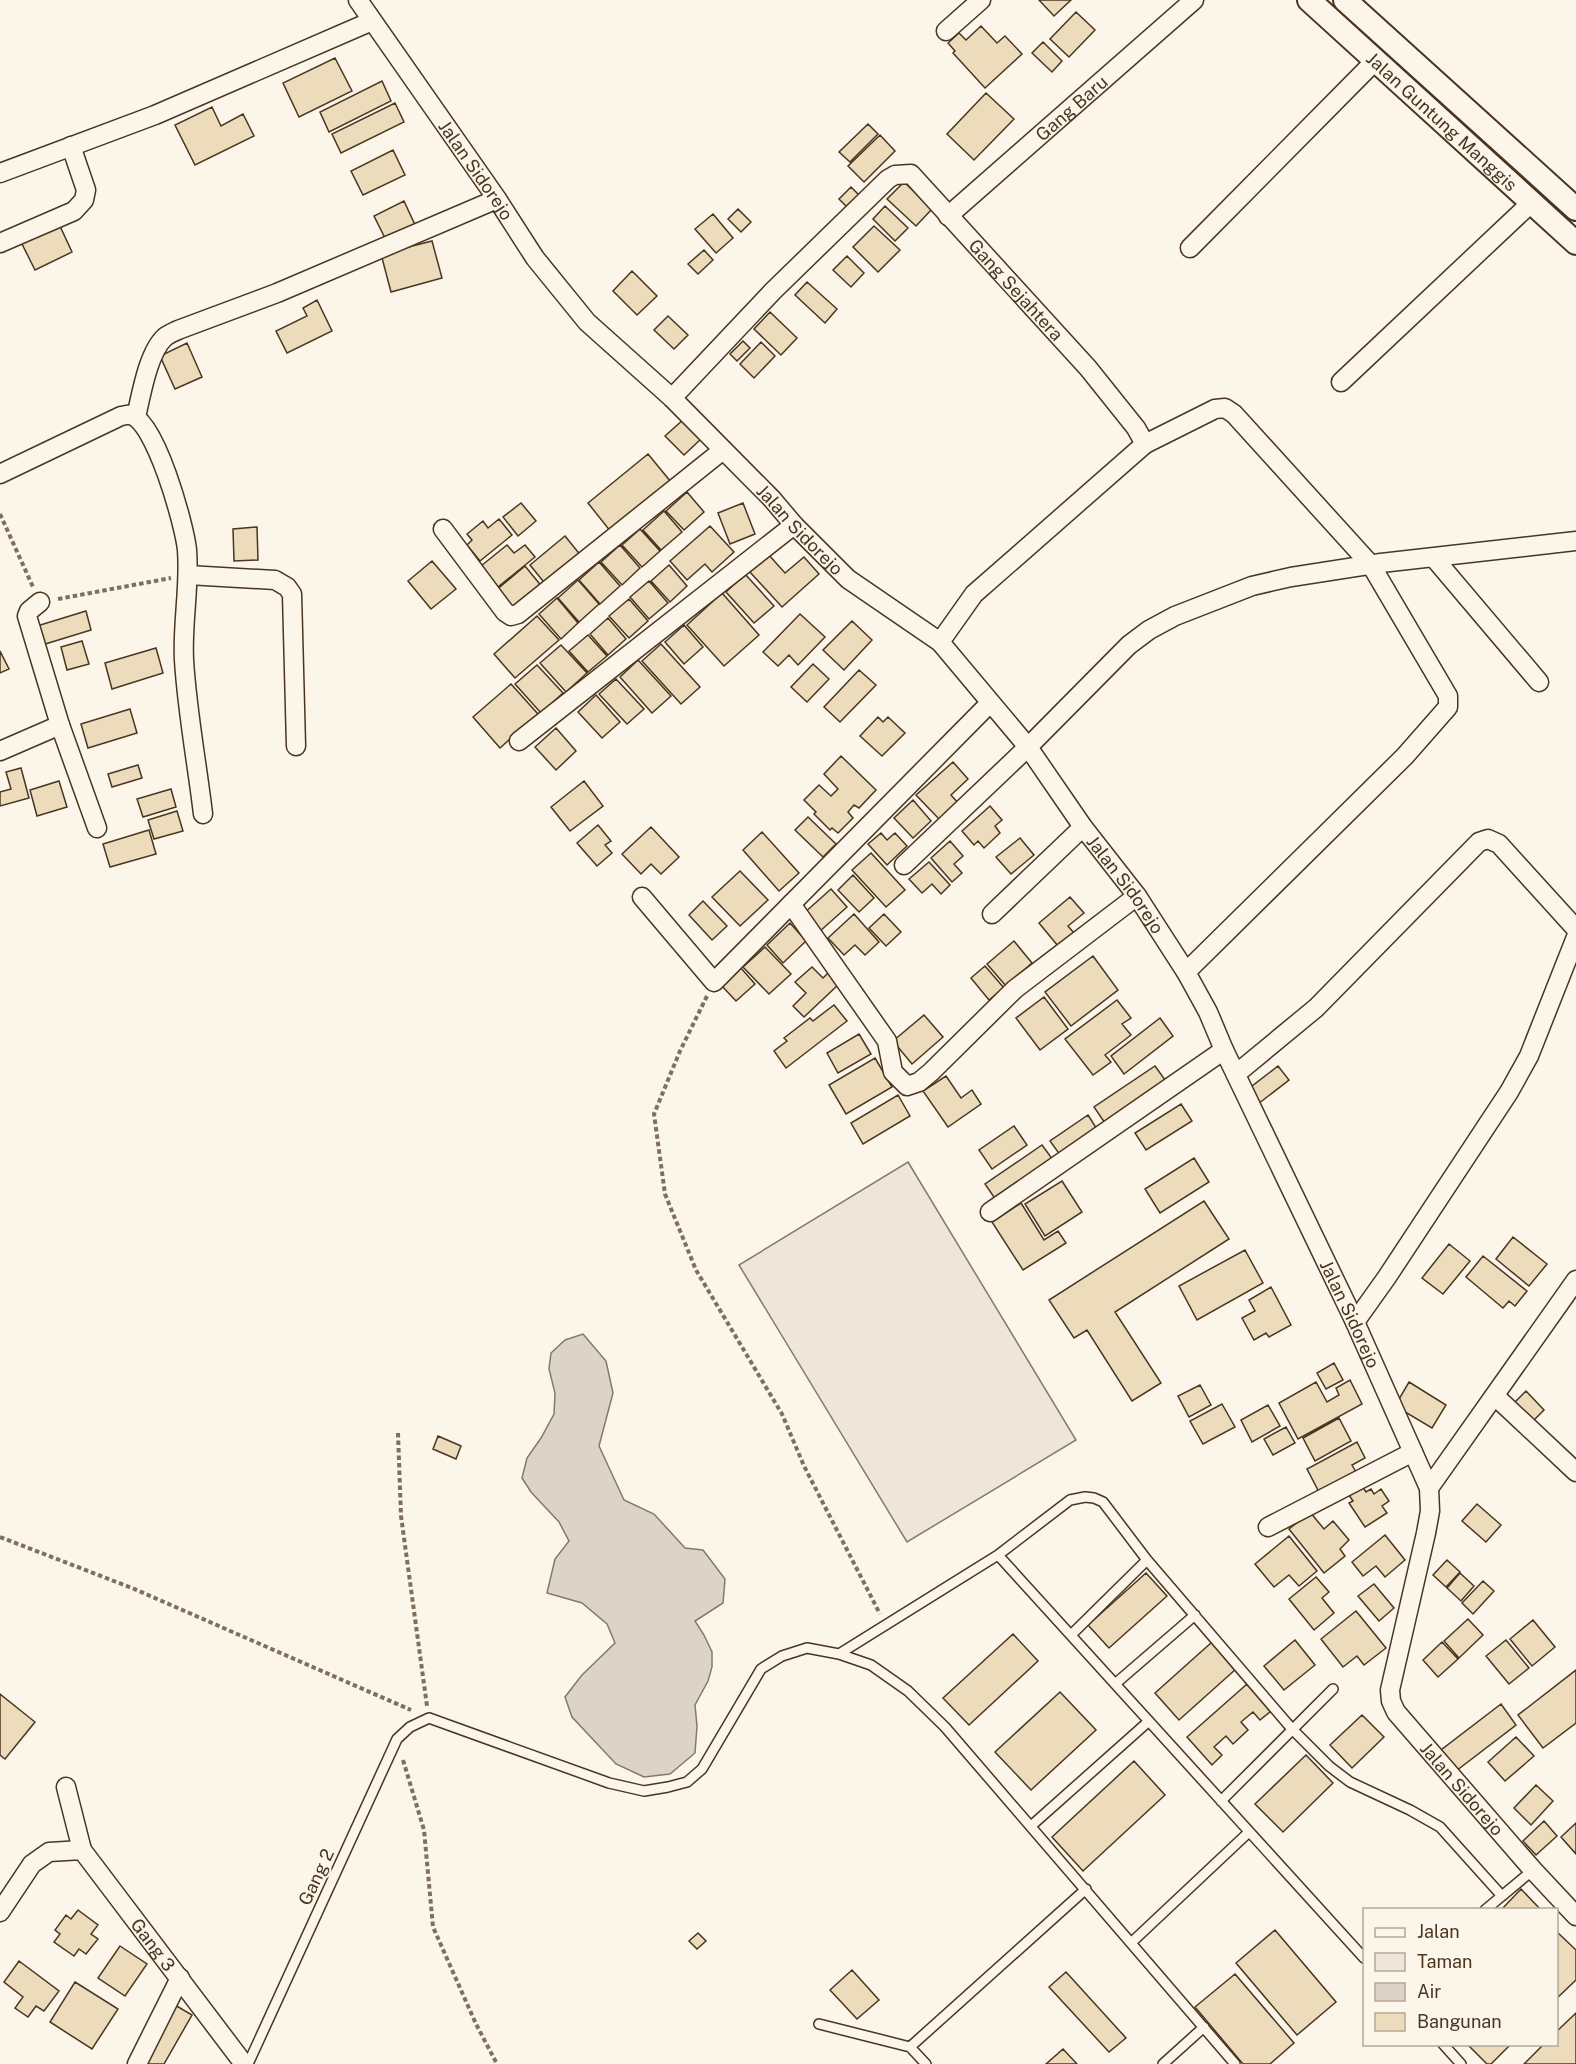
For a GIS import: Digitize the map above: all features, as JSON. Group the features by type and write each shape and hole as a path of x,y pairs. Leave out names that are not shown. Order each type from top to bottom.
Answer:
{"street":[{"name":"Jalan Sidorejo","path":"358,0 497,199 535,258 587,322 672,398 848,579 940,642 1028,747 1083,827 1137,896 1186,972 1208,1012 1224,1050 1355,1322 1429,1488 1430,1511 1426,1533 1390,1690 1390,1701 1396,1712 1533,1870 1576,1916"},
{"path":"946,31 981,0"},
{"name":"Gang Baru","path":"948,216 1194,0"},
{"name":"Jalan Guntung Manggis","path":"1309,0 1569,236"},
{"name":"Jalan Guntung Manggis","path":"1345,0 1576,210"},
{"path":"0,173 155,115 372,21"},
{"path":"1190,248 1376,60"},
{"path":"0,243 74,211 84,200 86,190 71,146"},
{"name":"Gang Sejahtera","path":"672,398 773,291 888,179 895,175 911,174 1088,368 1136,428 1145,444"},
{"path":"136,417 157,348 165,338 178,330 277,293 497,199"},
{"path":"1341,382 1531,203"},
{"path":"1569,236 1576,210"},
{"path":"940,642 974,594 1145,444 1215,409 1224,408 1234,414 1371,565 1448,696 1448,707 1405,756 1186,972"},
{"path":"0,474 121,416 136,417 147,429 166,470 187,547 184,658 203,814"},
{"path":"442,529 505,612 511,616 518,614 723,450"},
{"path":"519,741 794,525"},
{"path":"904,865 1028,747 1108,665 1149,630 1175,616 1252,586 1291,577 1371,565 1576,541"},
{"path":"1434,558 1539,682"},
{"path":"188,575 274,580 287,587 292,594 296,746"},
{"path":"40,602 29,611 27,616 60,725 97,828"},
{"path":"642,897 714,982 990,704"},
{"path":"0,751 60,725"},
{"path":"992,914 1083,827"},
{"path":"1236,1074 1316,1008 1479,842 1488,839 1498,844 1576,929"},
{"path":"791,904 887,1041 893,1072 907,1086 919,1082 931,1072 1015,989 1137,896"},
{"path":"1355,1322 1509,1092 1529,1056 1576,937"},
{"path":"990,1212 1224,1050"},
{"path":"1429,1488 1573,1293"},
{"path":"1495,1396 1576,1472"},
{"path":"1268,1527 1413,1452"},
{"path":"0,1912 33,1864 49,1852 82,1851 66,1787"},
{"name":"Gang 3","path":"82,1851 244,2064"},
{"path":"137,2064 180,1978"}],"lane":[{"path":"838,1654 998,1555 1070,1500 1086,1497 1103,1502 1147,1560 1292,1729 1329,1766 1350,1782 1440,1827 1503,1896"},
{"path":"998,1555 1363,1956"},
{"path":"1071,1635 1147,1560"},
{"path":"1115,1684 1195,1615"},
{"path":"429,1718 609,1783 644,1791 687,1782 702,1768 760,1669 782,1656 807,1648 838,1654 871,1665 908,1691 945,1728 1235,2064"},
{"path":"1221,1801 1333,1689"},
{"name":"Gang 2","path":"248,2064 397,1739 410,1727 429,1718"},
{"path":"1031,1826 1149,1721"},
{"path":"1132,1942 1250,1832"},
{"path":"1488,1908 1533,1870"},
{"path":"910,2047 1086,1889"},
{"path":"819,2024 910,2047 926,2064"},
{"path":"1163,2064 1204,2027"},
{"path":"1445,2046 1461,2064"}],"path":[{"path":"0,514 40,602 188,575"},
{"path":"714,982 680,1051 654,1114 665,1194 696,1270 782,1414 804,1466 885,1625"},
{"path":"398,1433 401,1516 429,1718"},
{"path":"0,1537 132,1588 429,1718"},
{"path":"397,1739 424,1830 433,1927 476,2024 497,2064"}],"green space":[{"path":"908,1162 1076,1440 907,1542 739,1265"}],"water":[{"path":"583,1334 606,1361 613,1393 599,1446 624,1500 654,1514 685,1548 703,1550 725,1579 723,1603 695,1621 712,1652 712,1667 708,1681 695,1705 697,1726 695,1753 670,1774 644,1777 616,1764 572,1717 565,1697 582,1675 615,1643 607,1624 582,1603 547,1593 555,1559 569,1541 559,1522 531,1492 522,1478 527,1458 554,1414 555,1393 549,1369 551,1353 565,1340"}],"building":[{"path":"1039,0 1071,0 1054,16"},
{"path":"1076,12 1095,30 1069,57 1050,39"},
{"path":"981,26 997,43 1005,36 1022,54 985,88 953,53 955,51 948,43 959,33 966,40"},
{"path":"1043,42 1062,61 1052,72 1032,53"},
{"path":"335,58 352,91 299,117 283,83"},
{"path":"382,81 391,101 329,132 320,112"},
{"path":"986,93 1014,119 974,160 947,134"},
{"path":"395,103 404,122 341,153 332,134"},
{"path":"212,107 221,126 243,114 254,136 195,165 175,125"},
{"path":"868,124 878,134 850,162 839,152"},
{"path":"880,135 895,151 864,182 848,166"},
{"path":"393,150 405,175 363,195 351,171"},
{"path":"904,182 932,209 916,226 887,199"},
{"path":"851,187 863,199 851,211 839,199"},
{"path":"404,201 416,227 387,242 374,216"},
{"path":"885,206 908,228 895,241 873,219"},
{"path":"738,209 751,222 741,232 728,219"},
{"path":"713,214 733,238 716,253 695,229"},
{"path":"59,224 72,252 35,270 21,242"},
{"path":"874,226 900,250 878,272 853,247"},
{"path":"432,241 442,278 391,292 381,254"},
{"path":"704,250 713,260 698,274 688,264"},
{"path":"847,256 864,273 851,287 833,270"},
{"path":"632,271 657,296 637,315 613,291"},
{"path":"807,282 837,309 825,323 795,295"},
{"path":"317,300 332,331 287,353 276,331 307,316 303,308"},
{"path":"770,312 797,338 781,355 754,329"},
{"path":"668,316 688,335 674,349 654,330"},
{"path":"743,341 750,348 737,361 730,354"},
{"path":"761,342 775,356 754,378 740,364"},
{"path":"187,343 202,377 175,389 160,356"},
{"path":"684,419 702,438 684,455 665,436"},
{"path":"648,454 671,482 611,532 588,503"},
{"path":"687,492 704,512 684,530 666,511"},
{"path":"521,503 536,521 518,536 503,517"},
{"path":"743,503 755,534 730,544 718,513"},
{"path":"664,511 682,532 661,550 643,530"},
{"path":"499,519 512,535 480,561 467,545 472,540 467,534 483,521 488,528"},
{"path":"710,526 734,552 712,572 705,564 687,580 670,561"},
{"path":"257,527 258,560 234,561 233,529"},
{"path":"640,529 660,551 642,567 622,545"},
{"path":"565,536 582,557 547,586 530,565"},
{"path":"507,545 514,553 525,545 535,557 493,591 476,570"},
{"path":"620,545 640,568 622,585 601,562"},
{"path":"768,554 785,573 804,557 819,574 782,607 749,571"},
{"path":"432,561 456,589 431,609 408,581"},
{"path":"599,562 620,586 600,604 579,580"},
{"path":"669,565 687,586 670,602 651,581"},
{"path":"525,566 543,588 512,613 494,592"},
{"path":"745,574 774,606 754,623 726,592"},
{"path":"578,580 599,604 579,622 558,598"},
{"path":"649,581 668,603 649,619 630,597"},
{"path":"722,593 759,635 724,666 687,625"},
{"path":"557,598 578,623 561,639 539,614"},
{"path":"629,599 648,621 629,638 609,616"},
{"path":"86,611 91,630 42,645 37,626"},
{"path":"800,614 825,637 798,665 789,655 778,666 763,652"},
{"path":"537,616 559,640 515,678 494,654"},
{"path":"608,618 626,639 608,655 590,634"},
{"path":"852,621 872,640 844,670 823,650"},
{"path":"684,625 703,647 684,664 665,642"},
{"path":"588,635 607,656 588,672 569,651"},
{"path":"82,641 89,664 67,670 61,647"},
{"path":"661,644 700,687 681,704 642,661"},
{"path":"561,645 587,673 566,692 540,663"},
{"path":"156,648 163,673 112,689 105,663"},
{"path":"0,651 9,669 0,673"},
{"path":"638,660 671,696 652,713 620,677"},
{"path":"813,664 829,679 807,702 791,687"},
{"path":"537,665 563,693 541,713 515,684"},
{"path":"859,670 876,685 840,722 824,707"},
{"path":"616,679 644,709 627,724 599,694"},
{"path":"511,684 538,714 500,748 473,717"},
{"path":"596,695 620,722 602,738 578,712"},
{"path":"130,709 137,733 88,748 81,724"},
{"path":"878,717 883,722 888,717 905,733 882,756 860,736"},
{"path":"556,728 576,751 556,770 535,747"},
{"path":"841,756 876,790 859,808 854,805 848,812 853,818 838,833 832,828 830,830 804,800 819,785 831,796 838,789 824,774"},
{"path":"953,762 968,779 951,795 959,804 940,820 916,795"},
{"path":"138,765 142,778 112,787 108,774"},
{"path":"21,768 29,798 0,806 0,792 11,789 6,772"},
{"path":"59,781 67,807 37,816 30,790"},
{"path":"584,781 603,806 570,831 551,807"},
{"path":"171,789 176,807 143,817 137,799"},
{"path":"913,800 931,821 913,838 894,818"},
{"path":"990,806 1002,820 995,826 1000,833 984,848 978,841 974,845 962,831"},
{"path":"177,811 183,831 154,839 148,820"},
{"path":"808,817 836,844 823,857 795,830"},
{"path":"598,825 611,841 605,845 612,853 597,866 577,843"},
{"path":"651,827 679,857 661,874 651,864 641,874 622,854"},
{"path":"149,830 156,854 110,867 103,844"},
{"path":"762,832 799,873 779,891 743,850"},
{"path":"881,833 887,840 895,833 907,846 887,865 868,844"},
{"path":"1020,838 1034,855 1011,874 996,857"},
{"path":"950,841 963,856 954,864 962,873 952,882 931,858"},
{"path":"871,853 905,890 886,907 852,870"},
{"path":"929,862 950,885 941,894 932,884 922,893 909,879"},
{"path":"740,871 768,900 740,926 712,897"},
{"path":"853,875 874,898 859,912 838,890"},
{"path":"831,889 847,907 819,932 803,914"},
{"path":"1070,897 1084,913 1068,926 1074,933 1058,946 1039,923"},
{"path":"703,901 727,926 712,940 689,915"},
{"path":"854,914 879,942 865,955 855,945 844,955 828,938"},
{"path":"884,914 901,932 886,946 869,928"},
{"path":"790,923 806,941 783,963 767,945"},
{"path":"1014,941 1032,963 1006,986 987,964"},
{"path":"765,947 791,974 769,994 743,967"},
{"path":"1093,956 1118,990 1071,1026 1045,992"},
{"path":"985,966 1004,988 989,1000 971,978"},
{"path":"740,967 755,984 736,1001 721,985"},
{"path":"812,967 823,978 828,973 839,984 804,1017 793,1006 806,993 795,982"},
{"path":"1044,997 1068,1029 1040,1050 1016,1018"},
{"path":"1117,1000 1131,1018 1122,1024 1131,1035 1105,1055 1111,1062 1093,1075 1065,1039"},
{"path":"834,1005 847,1021 786,1068 774,1051 787,1041 784,1038 810,1018 813,1021"},
{"path":"924,1015 943,1037 912,1064 893,1041"},
{"path":"1160,1018 1173,1036 1124,1074 1111,1056"},
{"path":"859,1034 871,1054 838,1073 827,1053"},
{"path":"875,1058 892,1087 846,1114 829,1085"},
{"path":"1155,1066 1168,1084 1107,1126 1094,1107"},
{"path":"1278,1066 1289,1080 1258,1104 1247,1090"},
{"path":"946,1076 961,1098 972,1090 981,1104 948,1127 923,1091"},
{"path":"898,1095 910,1116 863,1144 851,1123"},
{"path":"1181,1104 1192,1121 1146,1150 1135,1133"},
{"path":"1088,1115 1100,1134 1063,1159 1050,1141"},
{"path":"1014,1126 1027,1145 992,1169 979,1150"},
{"path":"1042,1145 1056,1164 998,1203 985,1184"},
{"path":"1194,1158 1209,1182 1160,1213 1145,1189"},
{"path":"1062,1181 1082,1212 1045,1236 1025,1204"},
{"path":"1204,1201 1229,1239 1115,1312 1161,1383 1132,1401 1087,1330 1074,1338 1049,1300"},
{"path":"1021,1203 1044,1240 1058,1231 1066,1243 1023,1270 992,1222"},
{"path":"1513,1237 1547,1264 1529,1286 1496,1259"},
{"path":"1449,1244 1470,1261 1443,1294 1422,1278"},
{"path":"1245,1250 1263,1283 1197,1320 1179,1286"},
{"path":"1483,1256 1527,1291 1515,1306 1509,1301 1503,1308 1466,1277"},
{"path":"1271,1287 1291,1325 1269,1337 1266,1333 1254,1340 1242,1318 1255,1311 1249,1300"},
{"path":"1334,1363 1343,1380 1326,1389 1317,1373"},
{"path":"1350,1380 1362,1404 1298,1439 1279,1403 1316,1382 1327,1402 1339,1395 1336,1388"},
{"path":"1409,1382 1446,1405 1432,1428 1395,1406"},
{"path":"1200,1385 1211,1405 1189,1417 1178,1396"},
{"path":"1526,1391 1544,1410 1529,1425 1511,1406"},
{"path":"1222,1404 1235,1427 1203,1444 1190,1421"},
{"path":"1268,1405 1280,1426 1252,1442 1241,1420"},
{"path":"1339,1418 1351,1441 1315,1461 1303,1438"},
{"path":"1286,1427 1295,1443 1273,1455 1264,1439"},
{"path":"438,1436 461,1446 456,1459 433,1449"},
{"path":"1357,1442 1365,1458 1352,1465 1356,1472 1319,1492 1307,1469"},
{"path":"1362,1486 1366,1492 1371,1489 1374,1494 1381,1489 1389,1501 1382,1506 1387,1513 1365,1527 1349,1503 1353,1501 1349,1495"},
{"path":"1477,1504 1501,1525 1486,1542 1462,1521"},
{"path":"1310,1512 1324,1529 1333,1521 1349,1540 1340,1549 1345,1556 1324,1573 1289,1529"},
{"path":"1385,1535 1405,1560 1385,1577 1376,1566 1363,1576 1352,1562"},
{"path":"1289,1536 1317,1571 1299,1586 1289,1575 1274,1587 1255,1564"},
{"path":"1447,1560 1460,1572 1446,1587 1433,1575"},
{"path":"1146,1573 1167,1596 1109,1648 1088,1625"},
{"path":"1460,1573 1474,1586 1461,1601 1447,1588"},
{"path":"1316,1577 1329,1592 1322,1598 1334,1613 1314,1630 1289,1599"},
{"path":"1483,1581 1494,1591 1473,1614 1462,1603"},
{"path":"1374,1584 1394,1608 1379,1621 1358,1596"},
{"path":"1356,1611 1386,1648 1364,1665 1357,1656 1343,1667 1321,1639"},
{"path":"1468,1619 1483,1635 1459,1658 1444,1641"},
{"path":"1533,1620 1555,1647 1532,1666 1510,1639"},
{"path":"1013,1634 1038,1661 969,1725 943,1698"},
{"path":"1295,1640 1315,1665 1284,1690 1264,1666"},
{"path":"1506,1640 1529,1668 1509,1684 1486,1656"},
{"path":"1212,1642 1236,1669 1179,1720 1155,1693"},
{"path":"1442,1642 1458,1659 1438,1677 1423,1660"},
{"path":"1576,1670 1576,1723 1543,1748 1518,1715"},
{"path":"1247,1684 1271,1711 1260,1720 1253,1712 1241,1722 1248,1730 1233,1744 1226,1736 1214,1747 1222,1755 1212,1765 1187,1737"},
{"path":"1060,1692 1096,1730 1031,1790 995,1752"},
{"path":"0,1694 35,1722 5,1759 0,1755"},
{"path":"1501,1704 1516,1725 1456,1771 1441,1750"},
{"path":"1362,1715 1384,1737 1352,1768 1330,1745"},
{"path":"1516,1737 1534,1756 1505,1781 1488,1762"},
{"path":"1306,1755 1333,1783 1283,1832 1255,1804"},
{"path":"1134,1761 1165,1795 1083,1871 1052,1837"},
{"path":"1536,1785 1553,1801 1531,1825 1514,1808"},
{"path":"1544,1821 1557,1836 1536,1855 1523,1841"},
{"path":"1576,1823 1576,1854 1561,1837"},
{"path":"1521,1889 1539,1908 1503,1908"},
{"path":"78,1910 98,1925 91,1934 98,1939 86,1954 79,1949 74,1956 54,1942 60,1934 55,1930 66,1915 71,1919"},
{"path":"1275,1930 1336,2002 1297,2035 1236,1963"},
{"path":"698,1933 706,1941 697,1949 689,1941"},
{"path":"1558,1933 1576,1950 1576,1980 1558,1997"},
{"path":"120,1946 147,1964 125,1996 98,1978"},
{"path":"19,1961 59,1991 44,2011 36,2006 28,2017 15,2008 23,1997 4,1982"},
{"path":"852,1970 879,2000 857,2019 830,1990"},
{"path":"1066,1972 1126,2038 1109,2052 1049,1987"},
{"path":"1235,1974 1294,2043 1270,2064 1243,2064 1195,2007"},
{"path":"75,1982 118,2009 92,2049 50,2022"},
{"path":"175,2005 192,2015 164,2064 141,2064"},
{"path":"1576,2013 1576,2064 1524,2064 1542,2046 1558,2046 1558,2030"},
{"path":"1469,2046 1509,2046 1491,2064 1487,2064"},
{"path":"1063,2049 1077,2064 1046,2064"}]}
